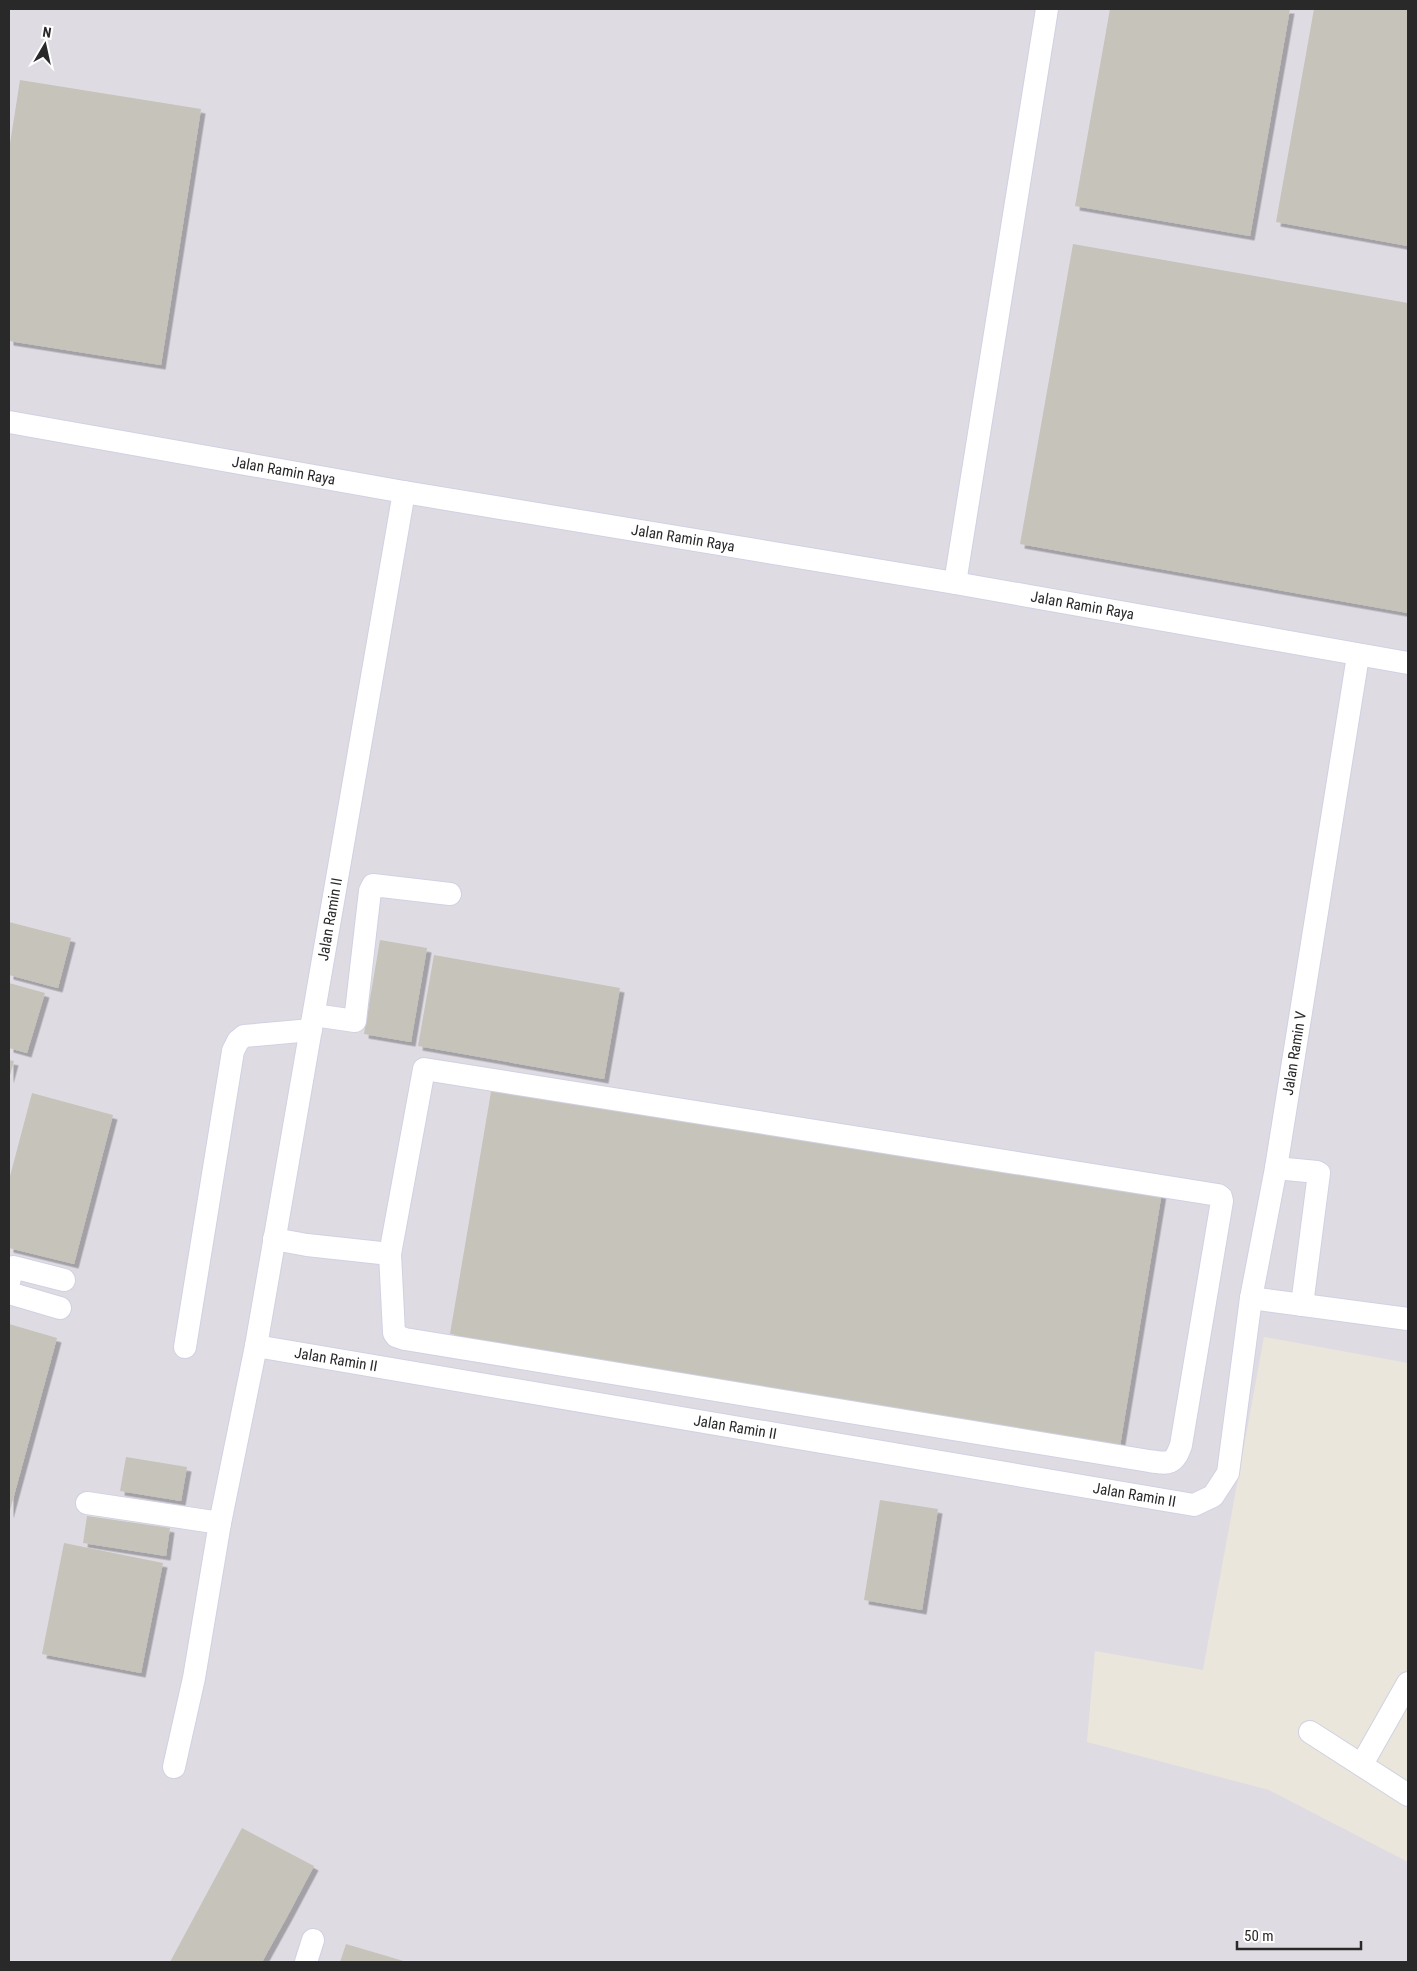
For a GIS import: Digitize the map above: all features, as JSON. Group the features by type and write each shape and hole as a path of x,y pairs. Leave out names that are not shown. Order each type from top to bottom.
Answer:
{"lane":[{"path":"955,583 1047,9"},
{"name":"Jalan Ramin Raya","path":"9,422 404,492 955,583 1358,656"},
{"name":"Jalan Ramin II","path":"174,1767 194,1678 220,1523 256,1346 404,492"},
{"path":"1358,656 1408,664"},
{"name":"Jalan Ramin V","path":"1213,1496 1228,1473 1252,1298 1276,1168 1358,656"},
{"path":"186,1346 233,1051 238,1041 244,1036 313,1022 354,1030 371,887 377,885 450,894"},
{"path":"424,1069 1218,1195 1222,1201 1185,1427 1176,1457 1168,1463 405,1339 396,1336 393,1328 390,1254 424,1069"},
{"path":"1276,1168 1319,1173 1302,1305"},
{"path":"274,1238 307,1245 390,1254"},
{"path":"9,1282 13,1267 64,1280"},
{"path":"9,1293 60,1308"},
{"path":"1252,1298 1408,1319"},
{"name":"Jalan Ramin II","path":"256,1346 1194,1505 1213,1496"},
{"path":"87,1503 220,1523"},
{"path":"1362,1764 1408,1682"},
{"path":"1310,1732 1408,1795"},
{"path":"306,1962 314,1940"}],"shaded area":[{"path":"9,9 1408,9 1408,1363 1264,1337 1203,1670 1095,1651 1087,1742 1269,1790 1408,1862 1408,1962 9,1962"}],"building":[{"path":"1110,9 1290,9 1250,236 1075,206"},
{"path":"1314,9 1408,9 1408,246 1276,222"},
{"path":"20,80 201,109 161,365 9,341 9,150"},
{"path":"1073,244 1408,303 1408,613 1020,544"},
{"path":"9,922 71,938 58,988 9,975"},
{"path":"380,940 427,948 411,1042 364,1034"},
{"path":"434,955 620,988 604,1079 418,1046"},
{"path":"9,983 45,993 27,1053 9,1048"},
{"path":"9,1060 14,1061 9,1079"},
{"path":"493,1080 1162,1192 1120,1446 450,1334"},
{"path":"32,1093 113,1115 74,1264 9,1248 9,1180"},
{"path":"9,1324 57,1338 9,1514"},
{"path":"126,1457 187,1467 181,1501 120,1491"},
{"path":"880,1500 938,1509 922,1610 864,1600"},
{"path":"87,1516 170,1528 166,1556 83,1543"},
{"path":"64,1543 163,1563 141,1673 42,1654"},
{"path":"242,1828 314,1866 288,1915 262,1962 170,1962"},
{"path":"346,1944 407,1962 340,1962"}]}
